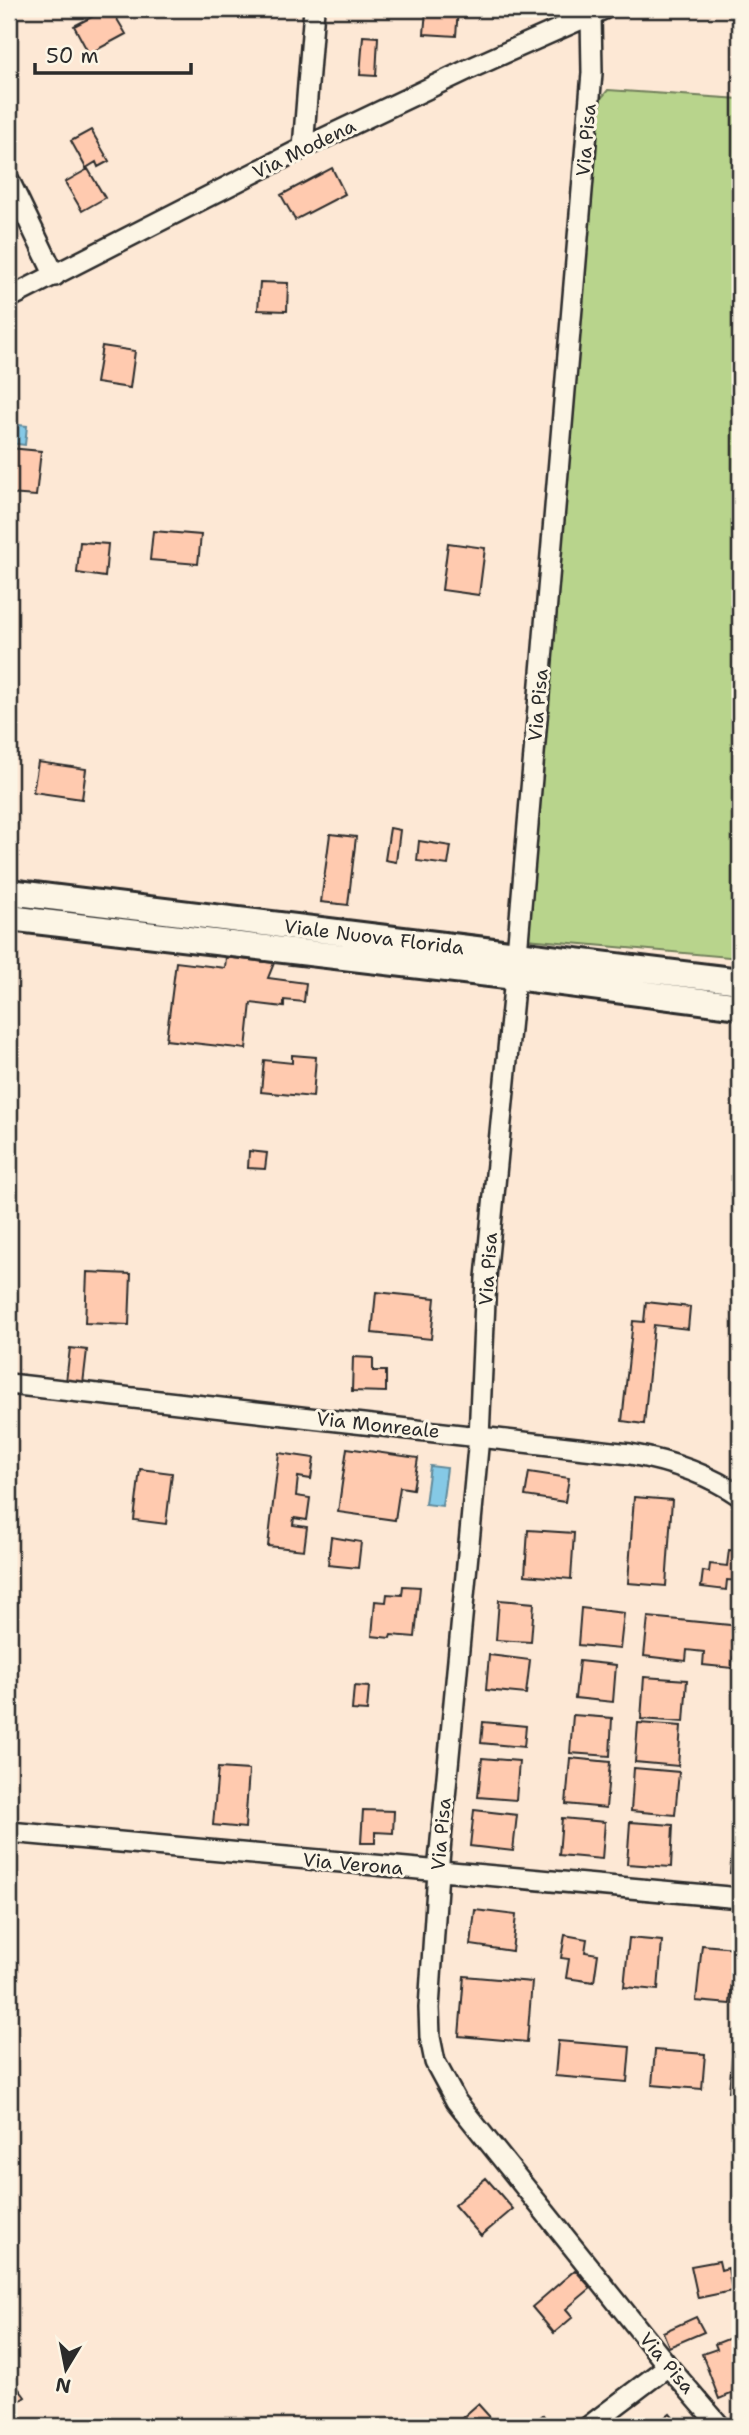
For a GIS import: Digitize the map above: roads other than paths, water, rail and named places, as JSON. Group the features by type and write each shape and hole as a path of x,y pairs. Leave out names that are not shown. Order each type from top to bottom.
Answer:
{"street":[{"path":"303,148 314,9"},
{"name":"Via Modena","path":"9,298 303,148 469,69 598,12"},
{"name":"Via Pisa","path":"598,12 516,966 486,1278 479,1437 438,1872 429,2016 435,2062 456,2101 668,2366 720,2426"},
{"path":"9,180 55,276"},
{"name":"Viale Nuova Florida","path":"9,892 516,966 740,1006"},
{"name":"Viale Nuova Florida","path":"9,918 516,966 740,981"},
{"name":"Via Monreale","path":"9,1384 630,1454 659,1460 706,1476 740,1496"},
{"name":"Via Verona","path":"9,1832 740,1898"},
{"path":"589,2426 668,2366"}],"water":[{"path":"9,424 27,426 25,445 9,443"},
{"path":"430,1466 447,1468 442,1506 425,1504"}]}
